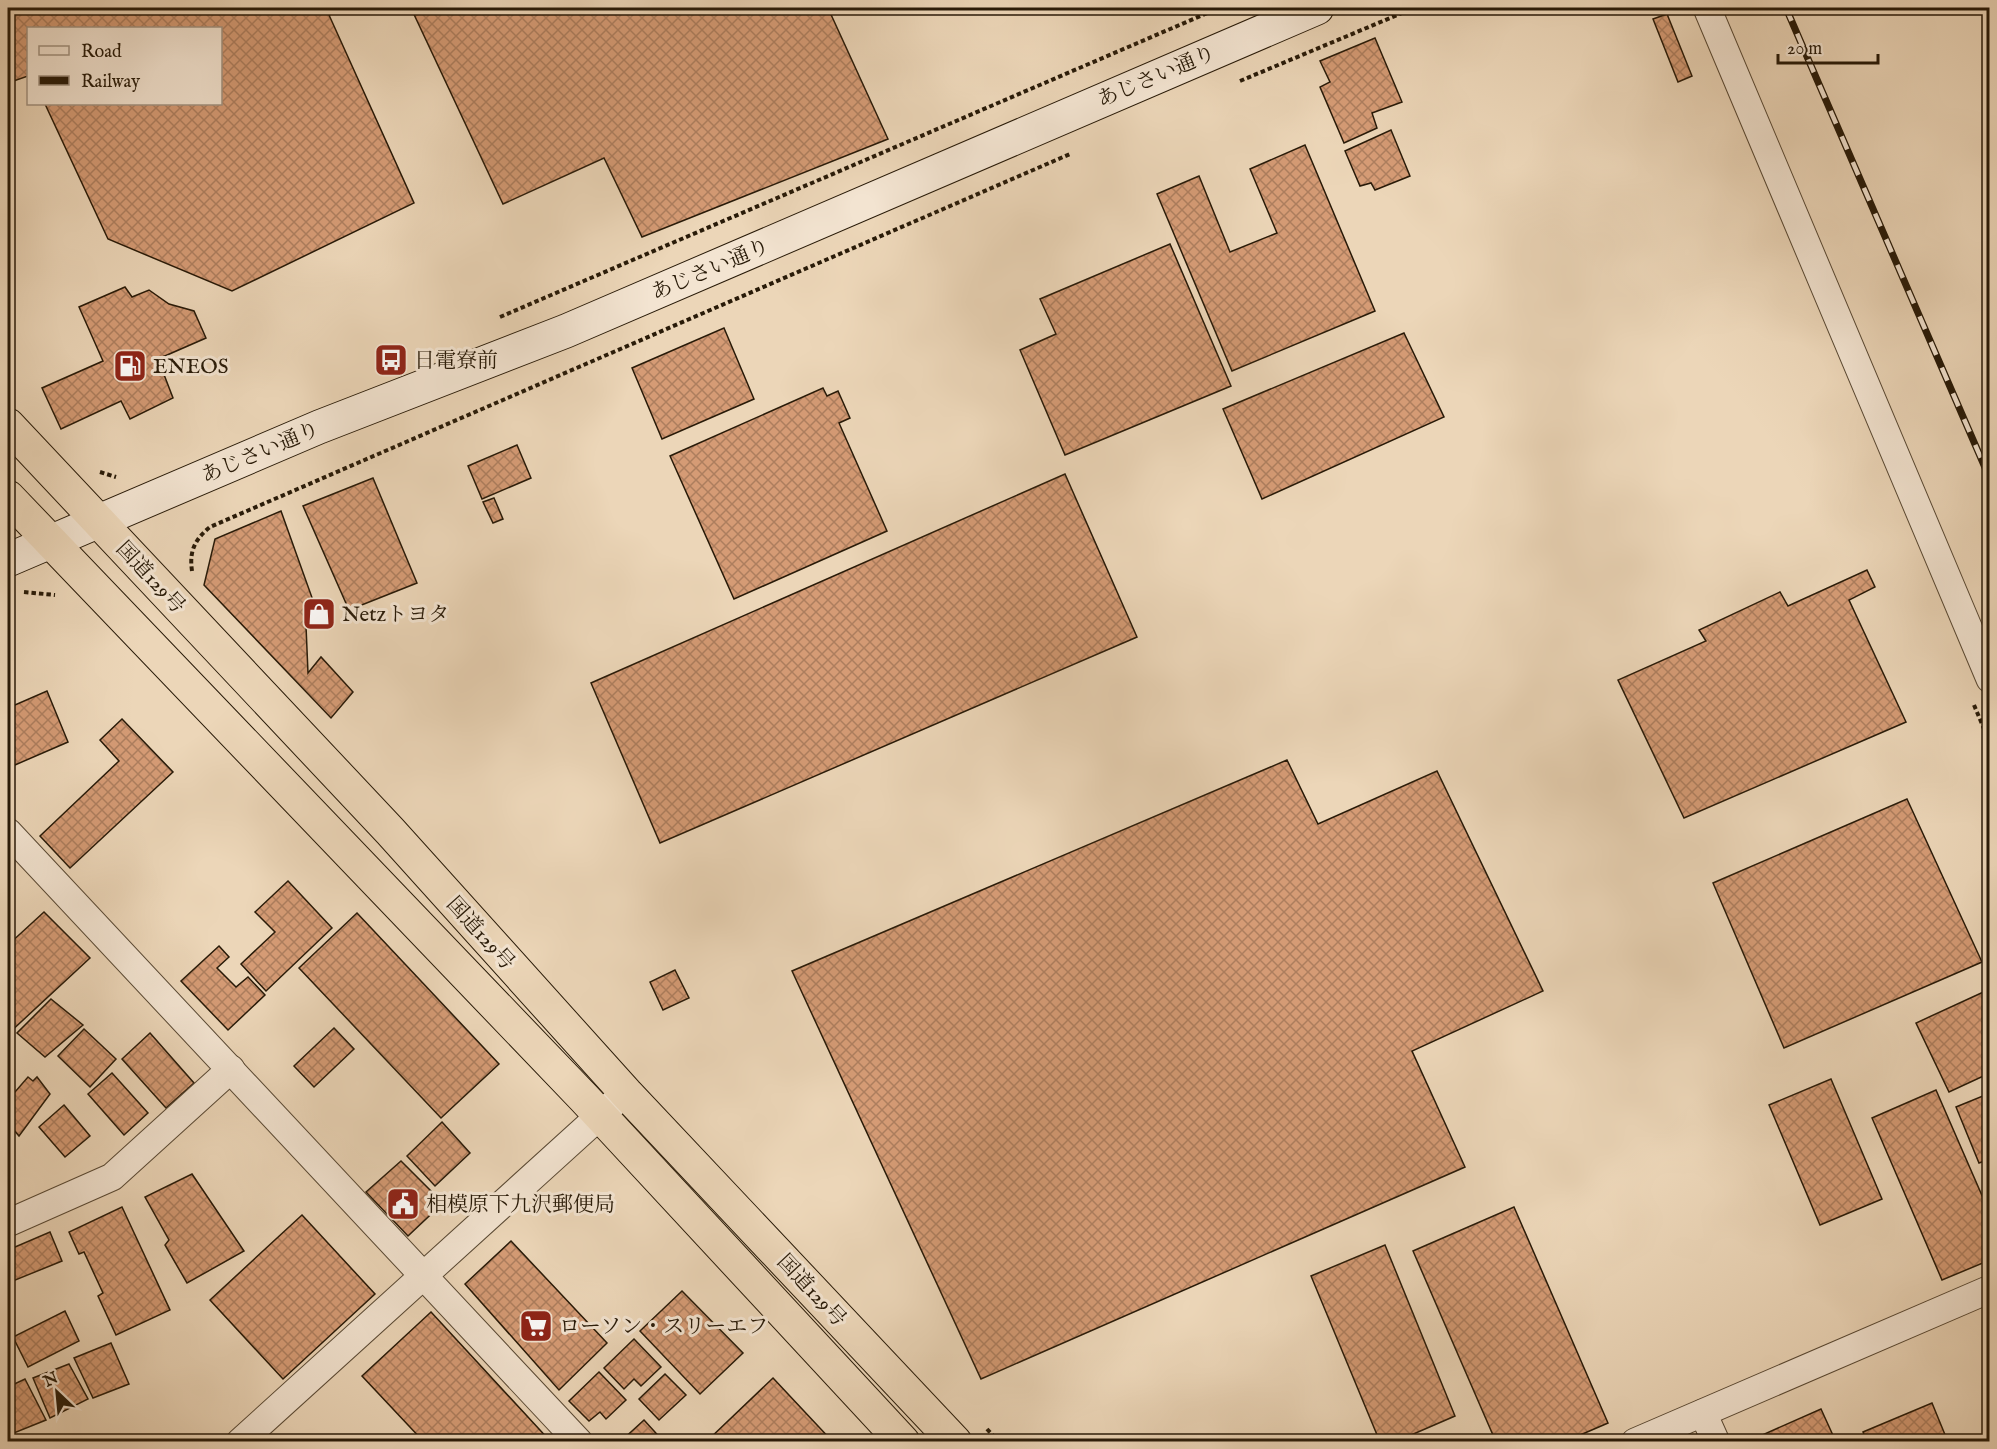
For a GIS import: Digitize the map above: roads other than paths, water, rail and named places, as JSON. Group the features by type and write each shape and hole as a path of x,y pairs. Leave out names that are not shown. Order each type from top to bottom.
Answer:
{"highway":[{"name":"国道129号","path":"8,425 390,831 626,1093 955,1442"},
{"name":"国道129号","path":"8,497 48,542 132,625 600,1114 903,1442"}],"street":[{"name":"あじさい通り","path":"48,542 319,427 566,331 1317,8"},
{"path":"1707,8 1989,679"},
{"path":"8,560 48,542"},
{"path":"12,845 231,1070 579,1442"},
{"path":"8,1223 112,1177 231,1070"},
{"path":"240,1442 600,1114 626,1093"},
{"path":"1635,1442 1989,1289"},
{"path":"1703,1413 1716,1442"}],"railway":[{"path":"1786,8 1990,479"}],"place":[{"name":"日電寮前","path":"391,360"},
{"name":"ENEOS","path":"130,366"},
{"name":"Netzトヨタ","path":"319,614"},
{"name":"相模原下九沢郵便局","path":"403,1204"},
{"name":"ローソン・スリーエフ","path":"536,1326"}]}
